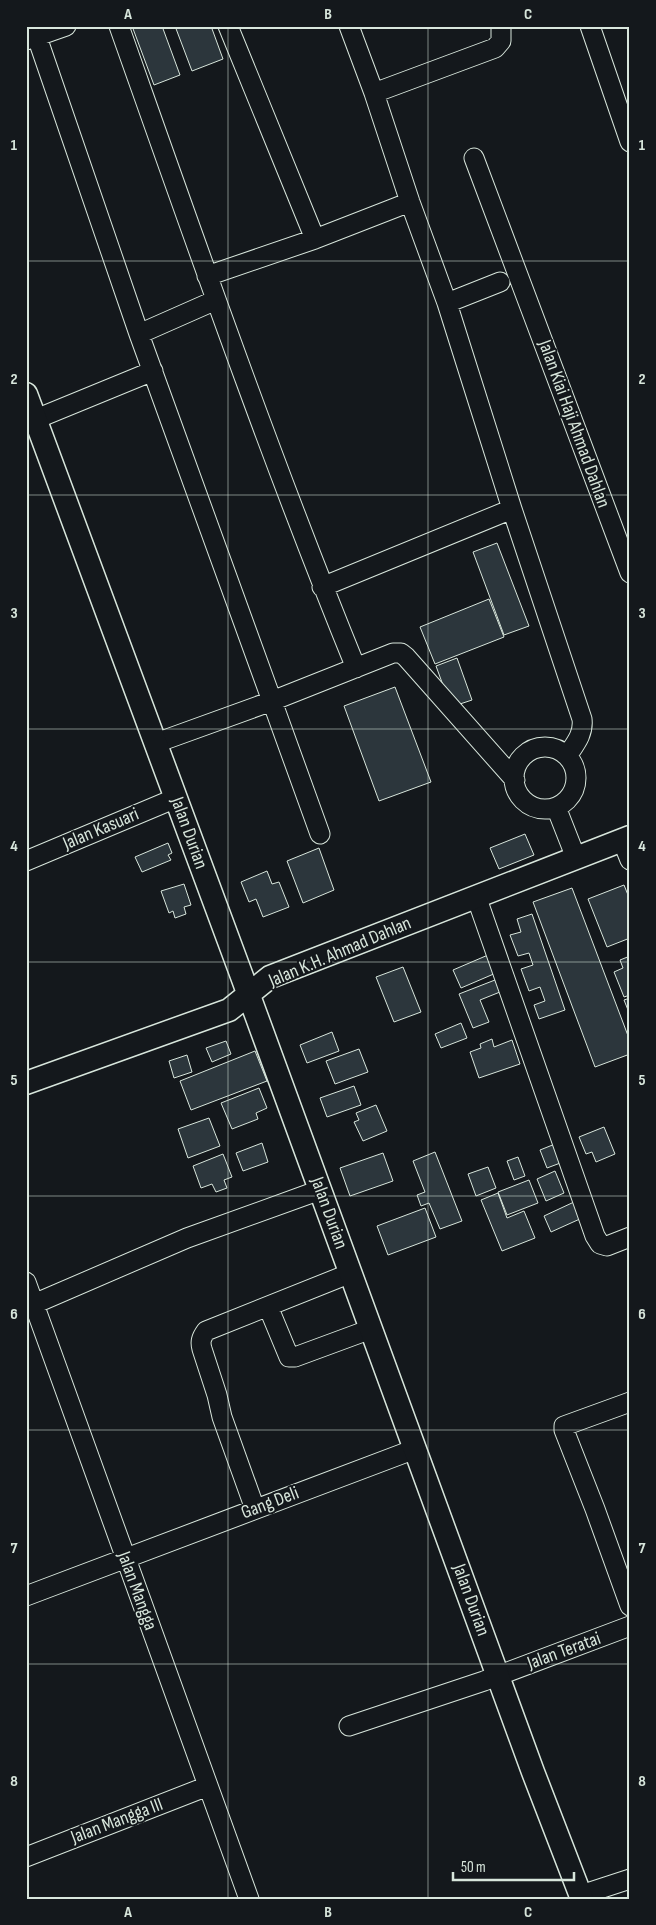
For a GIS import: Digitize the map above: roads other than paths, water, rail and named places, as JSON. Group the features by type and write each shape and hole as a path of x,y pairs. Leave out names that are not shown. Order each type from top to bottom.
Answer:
{"main road":[{"name":"Jalan Durian","path":"26,394 533,1772 582,1897"},
{"name":"Jalan K.H. Ahmad Dahlan","path":"26,1083 229,1010 270,977 576,858 627,846"}],"street":[{"path":"66,26 31,39 320,834"},
{"path":"119,26 207,276 322,586 356,668"},
{"path":"228,26 314,239"},
{"path":"348,26 374,93 410,202 447,303 512,509 582,719 581,735 567,756"},
{"path":"374,93 495,48 501,41 501,26"},
{"path":"590,26 622,95 630,142"},
{"name":"Jalan Kiai Haji Ahmad Dahlan","path":"474,158 630,573"},
{"path":"207,276 314,239 410,202"},
{"path":"447,303 500,282"},
{"path":"139,334 216,300"},
{"path":"36,419 153,371"},
{"path":"322,586 512,509"},
{"path":"156,744 393,653 401,653 515,780"},
{"path":"549,747 555,748 567,756 573,764 576,774 576,784 572,794 556,808 542,809 529,804 519,794 515,780 515,774 524,756 535,749 549,747"},
{"name":"Jalan Kasuari","path":"26,861 176,798"},
{"path":"556,808 576,858"},
{"path":"476,896 595,1236 600,1244 606,1246 630,1237"},
{"path":"34,1304 187,1238 320,1190"},
{"name":"Jalan Durian","path":"255,1509 222,1417 200,1342 202,1336 206,1331 351,1273"},
{"name":"Jalan Mangga","path":"26,1282 250,1899"},
{"path":"272,1316 289,1357 295,1357 371,1328"},
{"path":"630,1402 564,1426 630,1606"},
{"name":"Gang Deli","path":"26,1596 415,1449"},
{"name":"Jalan Teratai","path":"349,1726 498,1675 630,1626"},
{"name":"Jalan Mangga III","path":"26,1857 208,1786"},
{"path":"582,1897 630,1879"}]}
